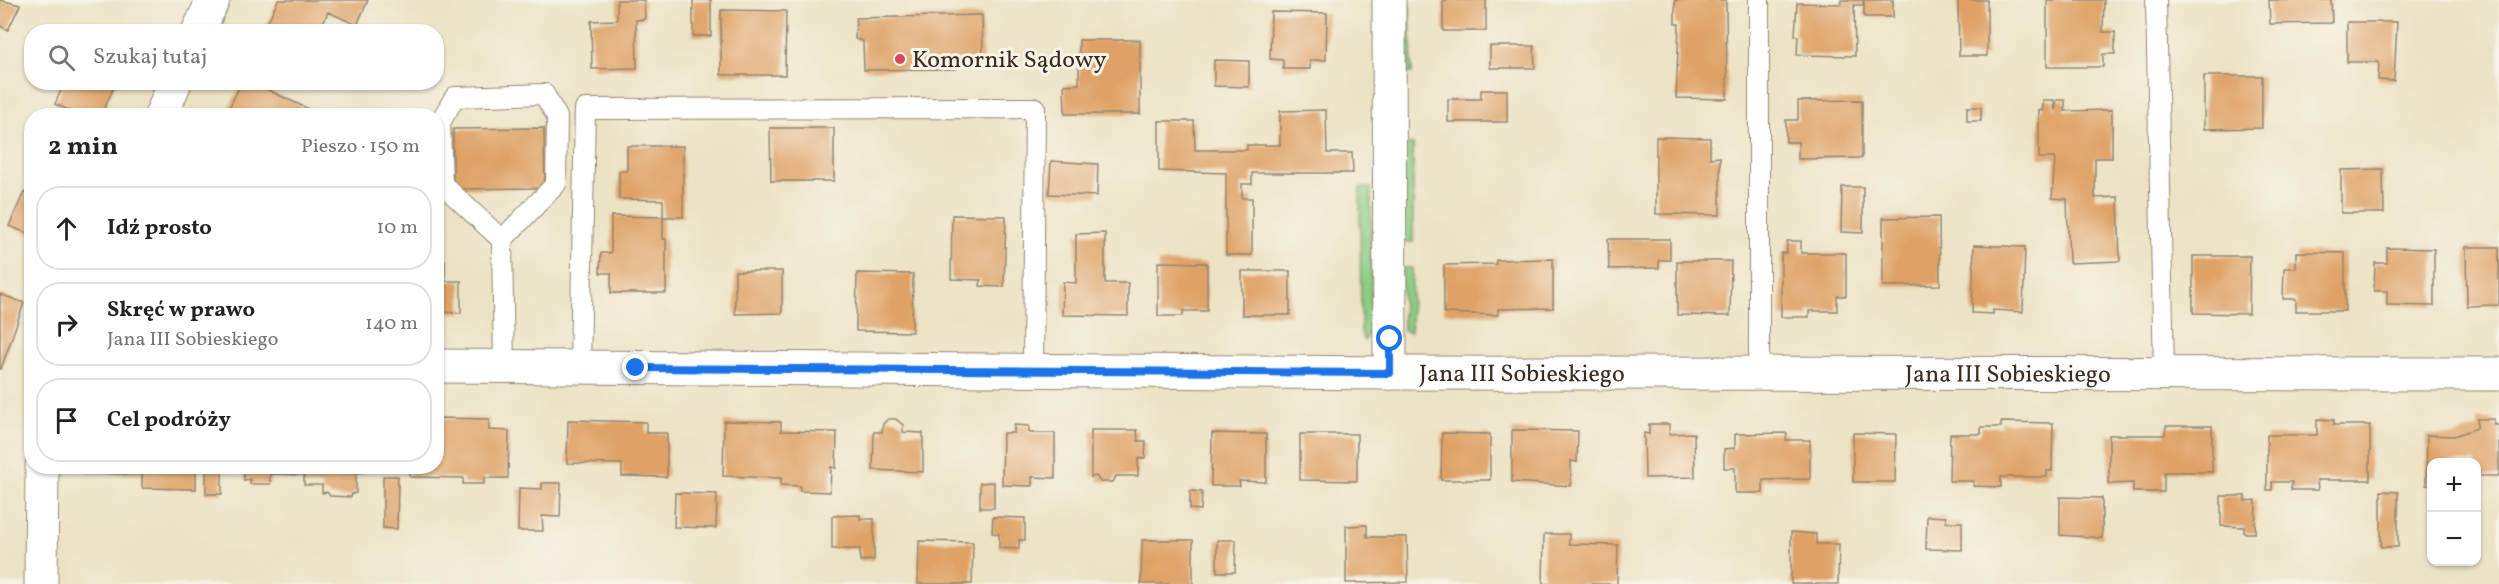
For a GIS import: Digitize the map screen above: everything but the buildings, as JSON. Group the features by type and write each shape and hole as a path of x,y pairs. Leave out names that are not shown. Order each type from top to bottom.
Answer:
{"street":[{"path":"202,24 213,0"},
{"path":"1389,0 1390,373"},
{"path":"165,108 172,90"},
{"name":"Jana III Sobieskiego","path":"444,366 1390,373 2499,374"},
{"path":"41,584 42,474"}],"lane":[{"path":"1759,0 1759,373"},
{"path":"2156,0 2164,374"},
{"path":"444,115 455,97 544,94 558,117 556,184 502,240 504,367"},
{"path":"580,368 585,109 1035,108 1033,370"},
{"path":"444,186 502,240"}],"green space":[{"path":"1402,0 1410,0 1412,73 1402,73"},
{"path":"1402,145 1413,145 1413,242 1402,242"},
{"path":"1360,188 1371,188 1371,329 1364,341 1361,332"},
{"path":"1402,268 1412,268 1411,332 1403,331"}],"place":[{"name":"Komornik Sądowy","path":"900,59"}],"route":[{"path":"636,368 1390,373 1390,339"}]}
